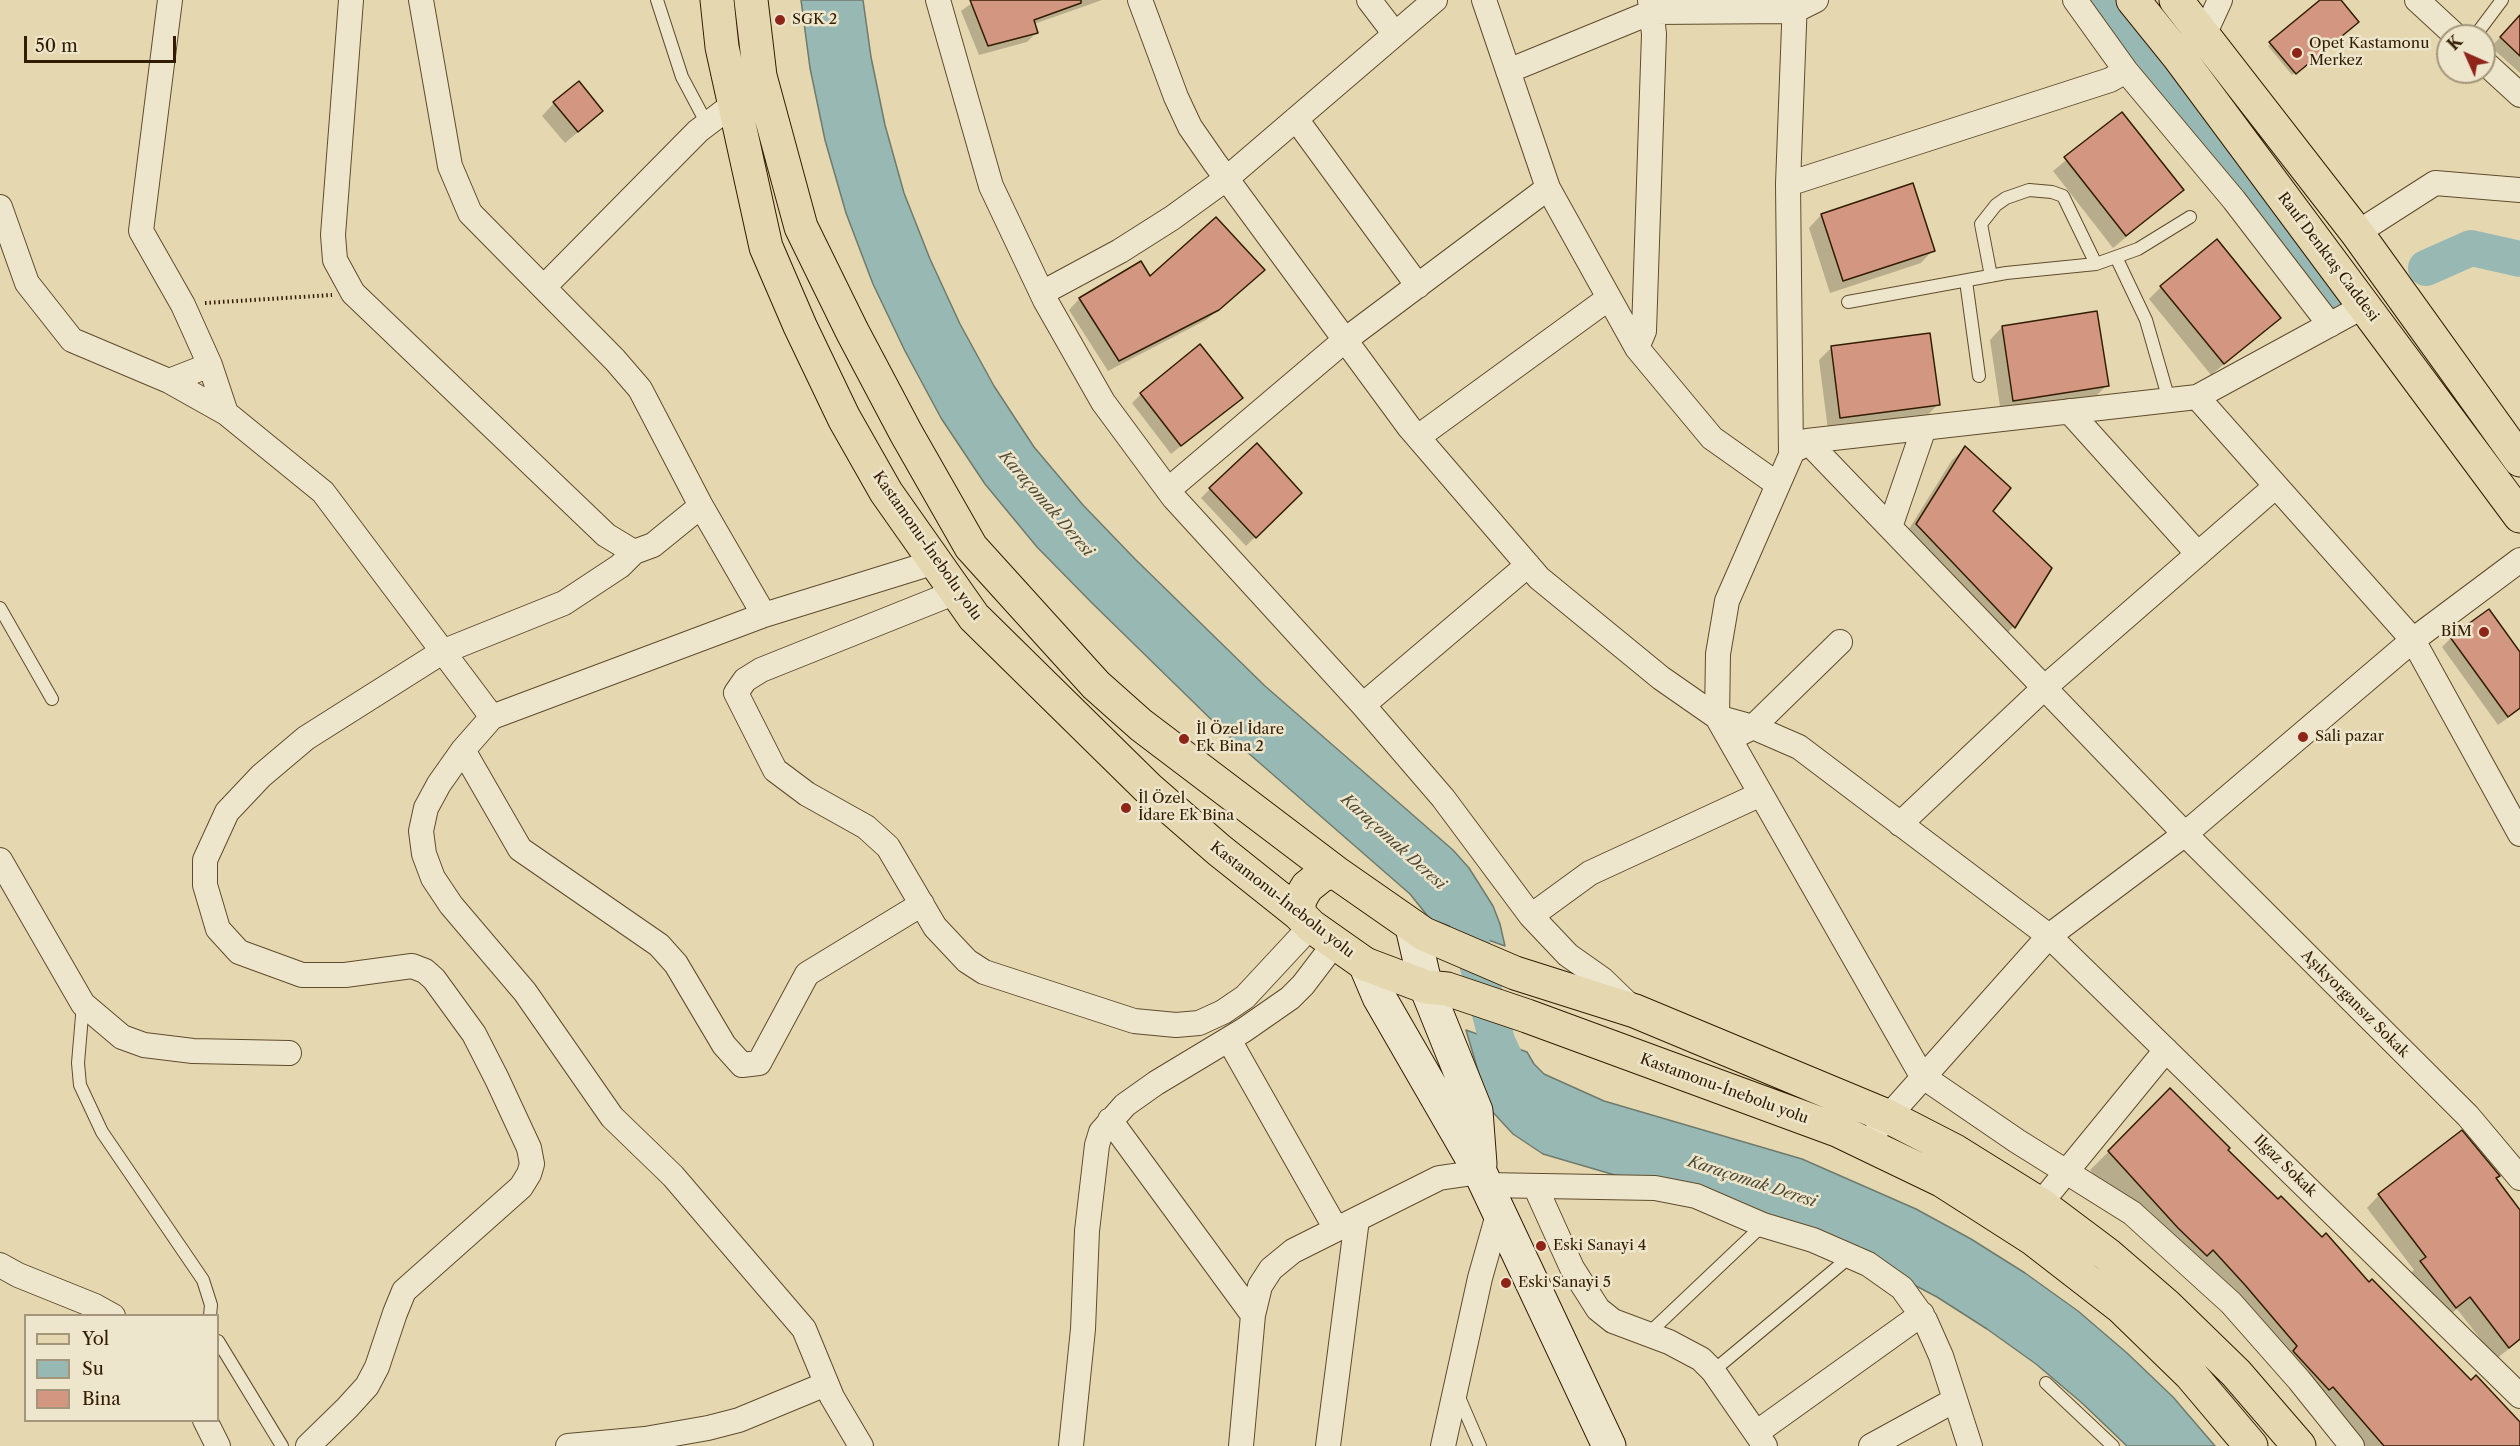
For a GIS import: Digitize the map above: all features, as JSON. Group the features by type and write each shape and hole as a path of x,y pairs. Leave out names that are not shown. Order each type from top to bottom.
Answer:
{"main road":[{"name":"Kastamonu-İnebolu yolu","path":"717,0 722,47 766,247 800,326 844,418 886,492 974,617 1149,789 1218,850 1365,964 1527,1016 1837,1130 1943,1181 2032,1238 2121,1306 2191,1375 2251,1446"},
{"path":"751,0 760,76 801,227 863,352 971,547 1096,685 1141,725 1335,872 1425,934 1515,973 1635,1011 1887,1116 1955,1151 2040,1204 2108,1255 2167,1306 2236,1372 2299,1446"},
{"name":"Rauf Denktaş Caddesi","path":"2133,0 2179,57 2520,516"},
{"path":"2176,0 2357,233 2520,460"},
{"path":"1218,850 1252,809"},
{"path":"1315,927 1300,898 1307,887 1322,875 1335,872"},
{"path":"1425,934 1437,988 1476,1111 1488,1190"},
{"path":"1365,964 1379,997 1488,1190 1609,1446"}],"street":[{"path":"170,0 141,231 183,305 210,365 226,413"},
{"path":"351,0 333,235 335,261 353,292 606,535 634,552"},
{"path":"421,0 450,166 470,213 615,360 640,389 701,506 764,615"},
{"path":"938,0 991,186 1042,293 1103,402 1168,490 1363,705 1443,798 1531,916 1568,955 1602,979 1635,1011"},
{"path":"1140,0 1176,97 1190,127 1226,179 1418,437 1539,578 1611,639 1717,717 1922,1076 2132,1213 2231,1304 2299,1380 2352,1446"},
{"path":"1370,0 1395,34"},
{"path":"1042,293 1129,245 1172,218 1226,179 1435,0"},
{"path":"1484,0 1548,188 1637,348 1712,438 1776,484"},
{"path":"1508,71 1651,6 1795,5 1816,0"},
{"path":"2075,0 2126,71 2234,200 2330,325"},
{"path":"2204,35 2220,0"},
{"path":"2417,0 2443,24"},
{"path":"1717,717 1718,654 1727,600 1776,484 1799,448 1788,184 1795,5"},
{"path":"1637,348 1644,331 1654,34 1651,6"},
{"path":"1788,184 2110,80 2126,71"},
{"path":"2496,73 2520,95"},
{"path":"544,287 707,124 735,103"},
{"path":"1296,119 1418,285"},
{"path":"2357,233 2435,183 2520,190"},
{"path":"1168,490 1345,340 1548,188"},
{"path":"0,207 27,284 72,340 169,381 226,413 323,492 492,717"},
{"path":"1418,437 1609,298"},
{"path":"1799,448 1923,428 2196,397 2364,306"},
{"path":"169,381 210,365"},
{"path":"2196,397 2413,640 2520,834"},
{"path":"2068,411 2198,554"},
{"path":"1890,527 1923,428"},
{"name":"Aşıkyorgansız Sokak","path":"1799,448 1890,527 2185,834 2468,1116 2520,1178"},
{"path":"1900,824 2044,688 2276,486"},
{"path":"308,1446 367,1386 377,1367 394,1313 404,1292 521,1187 532,1164 529,1148 498,1079 474,1034 434,979 425,971 412,966 345,975 302,975 239,952 218,929 205,885 205,860 227,812 261,777 306,738 442,651 564,603 620,566 634,552 653,544 701,506"},
{"path":"1865,1143 1922,1076 2049,936 2185,834 2413,640 2520,560"},
{"path":"861,1446 826,1384 804,1329 673,1176 612,1117 525,992 451,905 433,878 424,854 421,831 426,808 439,784 463,750 492,717 764,615 935,562"},
{"path":"1363,705 1528,565"},
{"path":"956,592 761,670 745,680 736,693 775,770 807,794 866,827 888,847 935,927 967,961 984,972 1134,1021 1176,1025 1199,1023 1223,1012 1245,997 1315,927"},
{"path":"1729,740 1753,727 1840,642"},
{"name":"Ilgaz Sokak","path":"1717,717 1753,727 1799,747 2049,936 2516,1384"},
{"path":"463,750 520,849 658,945 676,964 724,1045 742,1065 759,1063 807,974 922,904"},
{"path":"1531,916 1590,873 1761,794"},
{"path":"0,860 83,1004 122,1037 144,1045 193,1051 289,1053"},
{"path":"1071,1446 1083,1329 1087,1231 1097,1145 1101,1132 1125,1105 1156,1083 1229,1040 1290,998 1310,977 1315,927"},
{"path":"1229,1040 1336,1229"},
{"path":"2040,1204 2166,1050"},
{"path":"1110,1120 1253,1315"},
{"path":"1241,1446 1253,1315 1260,1286 1270,1269 1293,1251 1439,1178 1488,1190 1535,1186 1655,1188 1696,1196 1763,1225 1814,1240 1851,1256 1889,1276 1902,1288 1922,1314 1941,1356 1970,1446"},
{"path":"1535,1186 1572,1268 1598,1309 1613,1321 1669,1342 1701,1359 1713,1371 1760,1440 1922,1314"},
{"path":"1443,1446 1480,1278 1488,1190"},
{"path":"1328,1446 1357,1219"},
{"path":"0,1264 18,1275 109,1314"},
{"path":"568,1446 645,1438 708,1428 739,1420 826,1384"},
{"path":"1871,1446 1955,1400"},
{"path":"206,1422 218,1446"}],"lane":[{"path":"657,0 682,77 707,124"},
{"path":"2484,24 2502,0"},
{"path":"1991,276 1981,224 1996,205 2017,193 2029,190 2052,192 2063,196 2097,264"},
{"path":"1848,302 1991,276 2097,264 2138,249 2190,217"},
{"path":"2116,257 2146,320 2169,400"},
{"path":"1966,281 1979,376"},
{"path":"0,608 52,699"},
{"path":"83,1004 78,1062 80,1085 102,1132 203,1280 211,1305 210,1314"},
{"path":"1648,1334 1763,1225"},
{"path":"1713,1371 1851,1256"},
{"path":"219,1343 282,1446"},
{"path":"2046,1383 2113,1446"},
{"path":"1455,1387 1480,1446"}],"path":[{"path":"183,305 353,292"}],"water":[{"path":"801,0 863,0 871,57 885,125 904,193 930,259 960,324 994,386 1034,447 1083,505 1135,559 1265,686 1453,850 1469,868 1493,906 1505,946 1430,919 1410,894 1223,731 1092,603 1037,547 985,484 941,418 905,351 873,284 846,213 825,140 810,68"},
{"path":"1466,1030 1527,1052 1544,1074 1604,1101 1802,1159 1916,1209 1971,1239 2025,1273 2078,1311 2173,1397 2215,1446 2127,1446 2082,1403 2036,1364 1937,1297 1886,1270 1779,1223 1543,1154 1513,1134 1489,1108"}],"building":[{"path":"970,0 1081,0 1081,3 1034,20 1038,33 988,46"},
{"path":"2320,0 2341,0 2359,22 2296,74 2269,42"},
{"path":"2520,15 2520,56 2500,37"},
{"path":"579,81 603,111 578,132 553,102"},
{"path":"2122,112 2184,190 2126,236 2064,157"},
{"path":"1913,183 1935,251 1843,281 1821,214"},
{"path":"1216,217 1265,270 1219,310 1119,361 1079,298 1141,261 1150,276"},
{"path":"2217,239 2281,318 2224,364 2160,286"},
{"path":"2097,311 2109,386 2013,401 2002,326"},
{"path":"1930,333 1940,405 1840,418 1831,346"},
{"path":"1200,344 1243,398 1181,446 1140,393"},
{"path":"1257,443 1302,493 1256,538 1209,488"},
{"path":"1965,446 2011,488 1993,511 2052,568 2015,628 1916,524"},
{"path":"2489,609 2520,652 2520,708 2508,717 2450,637"},
{"path":"2170,1088 2278,1199 2281,1196 2322,1237 2326,1233 2369,1282 2372,1279 2471,1380 2476,1375 2520,1422 2520,1446 2384,1446 2333,1387 2329,1390 2293,1351 2297,1346 2213,1250 2207,1256 2178,1228 2108,1151"},
{"path":"2462,1130 2500,1176 2496,1178 2520,1210 2520,1339 2509,1348 2470,1297 2456,1308 2420,1261 2426,1257 2378,1194"}],"waterway":[{"path":"2101,0 2330,300"},
{"path":"2426,268 2471,248 2520,259"},
{"name":"Karaçomak Deresi","path":"1468,928 1497,1041 1517,1084"}],"place":[{"name":"SGK 2","path":"780,20"},
{"name":"Opet Kastamonu Merkez","path":"2297,53"},
{"name":"BİM","path":"2484,632"},
{"name":"Sali pazar","path":"2303,737"},
{"name":"İl Özel İdare Ek Bina 2","path":"1184,739"},
{"name":"İl Özel İdare Ek Bina","path":"1126,808"},
{"name":"Eski Sanayi 4","path":"1541,1246"},
{"name":"Eski Sanayi 5","path":"1506,1283"}]}
